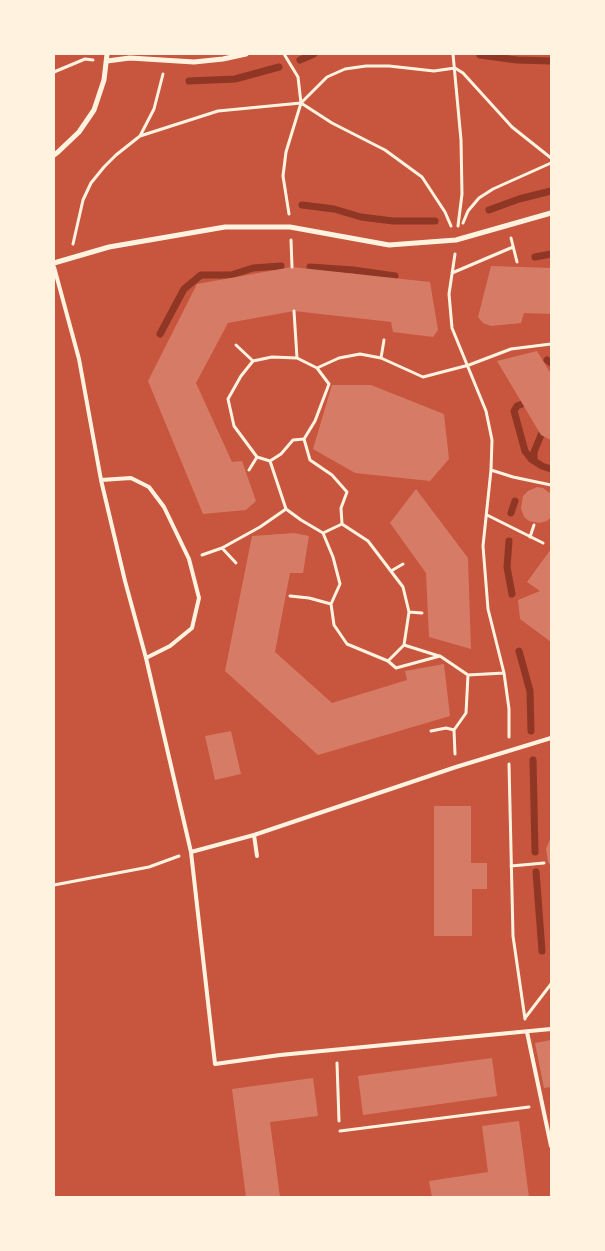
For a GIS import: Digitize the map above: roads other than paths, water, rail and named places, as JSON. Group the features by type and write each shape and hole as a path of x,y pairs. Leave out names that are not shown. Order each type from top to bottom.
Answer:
{"street":[{"path":"54,155 79,132 94,110 104,80 107,54"},
{"path":"107,61 130,58 194,62 246,54"},
{"path":"54,265 109,247 225,227 290,227 389,245 456,240 551,213"}],"lane":[{"path":"54,265 79,359 101,480 146,658 191,852 215,1064 280,1055 551,1029"},
{"path":"101,480 131,478 149,487 164,507 189,559 199,598 192,628 170,646 146,658"},
{"path":"191,852 254,835 456,767 551,738"},
{"path":"254,835 257,856"},
{"path":"527,1032 551,1146"}],"waterway":[{"path":"300,60 314,54"},
{"path":"480,55 517,60 551,61"},
{"path":"189,81 235,79 279,67"},
{"path":"489,210 519,199 551,191"},
{"path":"302,205 334,209 361,217 393,221 435,221"},
{"path":"535,257 551,254"},
{"path":"160,334 184,289 201,275 231,275 253,268 281,266"},
{"path":"310,267 353,270 395,276"},
{"path":"547,360 551,363"},
{"path":"522,404 517,406 514,411 525,451 531,459 551,469"},
{"path":"534,461 534,452 541,435"},
{"path":"511,513 515,501"},
{"path":"509,541 507,567 512,594"},
{"path":"519,651 530,691 531,731"},
{"path":"533,760 535,852"},
{"path":"536,872 542,951"}]}
